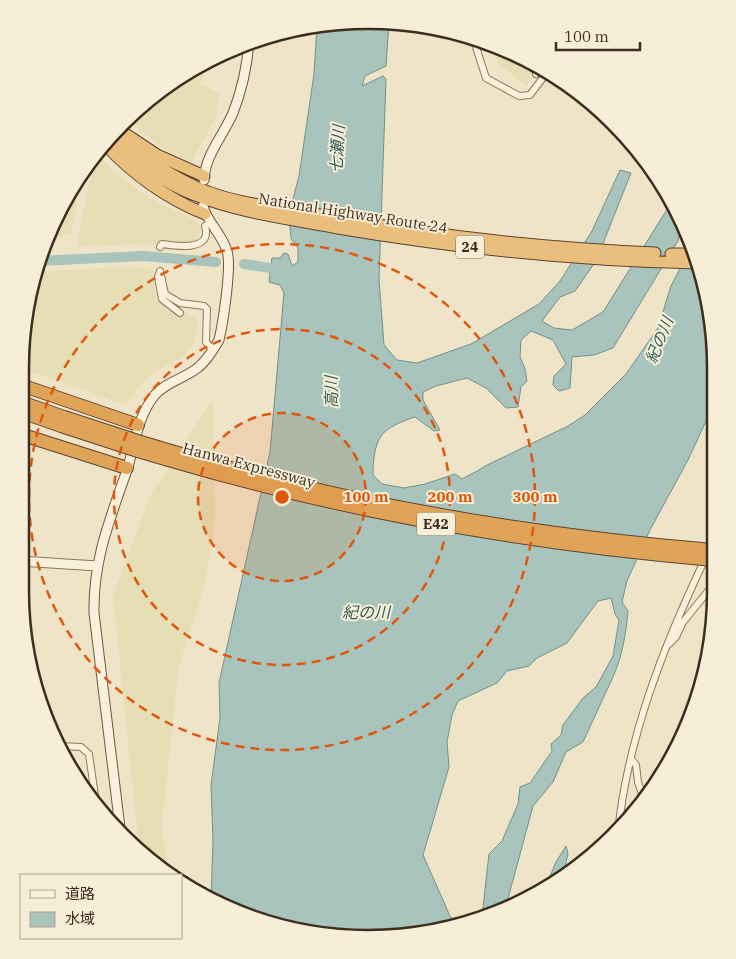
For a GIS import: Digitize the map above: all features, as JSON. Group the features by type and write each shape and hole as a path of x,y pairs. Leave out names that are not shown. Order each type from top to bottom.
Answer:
{"highway":[{"path":"124,133 157,155 204,178"},
{"name":"National Highway Route 24","path":"119,137 137,153 168,174 244,205 371,233 501,251 690,263"},
{"name":"National Highway Route 24","path":"114,143 137,163 164,181 208,200 396,229 498,242 641,253 687,254"},
{"path":"109,149 119,160 164,193 188,207 207,214"},
{"path":"29,387 138,425"},
{"name":"Hanwa Expressway","path":"29,406 62,422"},
{"name":"Hanwa Expressway","path":"29,414 62,422 168,455 286,483 423,512 566,535 707,549"},
{"path":"29,437 127,468"},
{"name":"Hanwa Expressway","path":"168,455 284,492 420,522 571,546 707,559"}],"main road":[{"path":"204,178 206,164 232,114 240,94 247,69 248,51"},
{"path":"119,822 94,614 94,582 109,519 127,468 143,413 156,393 196,370 213,351 219,340 230,260 228,251 207,214"},
{"path":"29,562 97,566"}],"street":[{"path":"476,47 486,78 520,96 530,95 543,77"},
{"path":"160,247 162,244 185,247 198,244 204,239 207,214"},
{"path":"180,314 162,298 158,277 160,272 165,294 180,303 204,306 207,309 206,342 213,351"},
{"path":"620,819 631,759 658,666 707,555"},
{"path":"667,647 676,636 683,622 707,592"},
{"path":"67,746 81,747 89,754 94,791"},
{"path":"631,759 636,765 641,792"}],"shaded area":[{"path":"496,54 532,71 527,86 499,65"},
{"path":"206,70 200,84 219,93 216,117 191,163 159,146 132,124 161,99"},
{"path":"101,158 117,174 149,198 195,220 202,229 195,242 182,247 136,244 78,247 91,172"},
{"path":"81,188 71,234 55,237"},
{"path":"121,267 154,269 153,278 156,299 178,316 181,312 198,319 194,344 183,357 159,369 140,385 132,398 123,404 29,371 29,346 35,302 43,271"},
{"path":"213,399 215,520 206,580 179,666 162,824 166,863 138,840 113,596 151,494"}],"water":[{"name":"紀の川","path":"346,29 389,29 386,66 365,76 362,86 383,76 386,79 379,279 384,345 397,360 417,363 471,344 539,304 560,281 592,231 620,170 631,173 596,261 575,291 560,297 542,321 554,328 572,330 603,312 667,209 680,235 678,241 613,348 594,355 572,357 570,388 559,391 553,385 554,376 566,364 553,340 531,331 521,340 520,357 527,381 521,387 518,407 506,408 486,388 467,378 436,386 423,392 423,400 440,430 434,431 415,417 387,430 381,436 377,445 374,460 373,475 382,484 404,488 425,484 455,474 462,479 568,426 585,415 626,374 658,328 671,286 687,254 701,302 707,346 707,419 688,460 650,530 627,581 622,602 628,611 626,628 621,654 612,679 583,742 566,752 553,782 533,806 508,900 483,910 489,854 502,841 518,804 520,787 530,783 552,751 551,744 561,735 563,725 583,698 596,687 613,656 619,620 615,614 611,598 598,601 567,643 537,658 529,666 507,671 497,683 458,701 452,715 447,742 449,767 423,855 450,916 454,919 390,930 346,930 302,924 259,912 211,892 213,841 211,785 220,718 219,683 270,452 284,293 280,285 269,282 272,258 280,258 284,253 288,254 292,266 298,262 298,248 291,239 289,214 299,176 314,74 317,33"},
{"path":"566,846 568,854 565,867 550,877"}],"waterway":[{"name":"高川","path":"46,261 143,256 216,262"},
{"name":"高川","path":"244,264 283,270"}],"water label":[{"name":"七瀬川","path":"337,149"}]}
